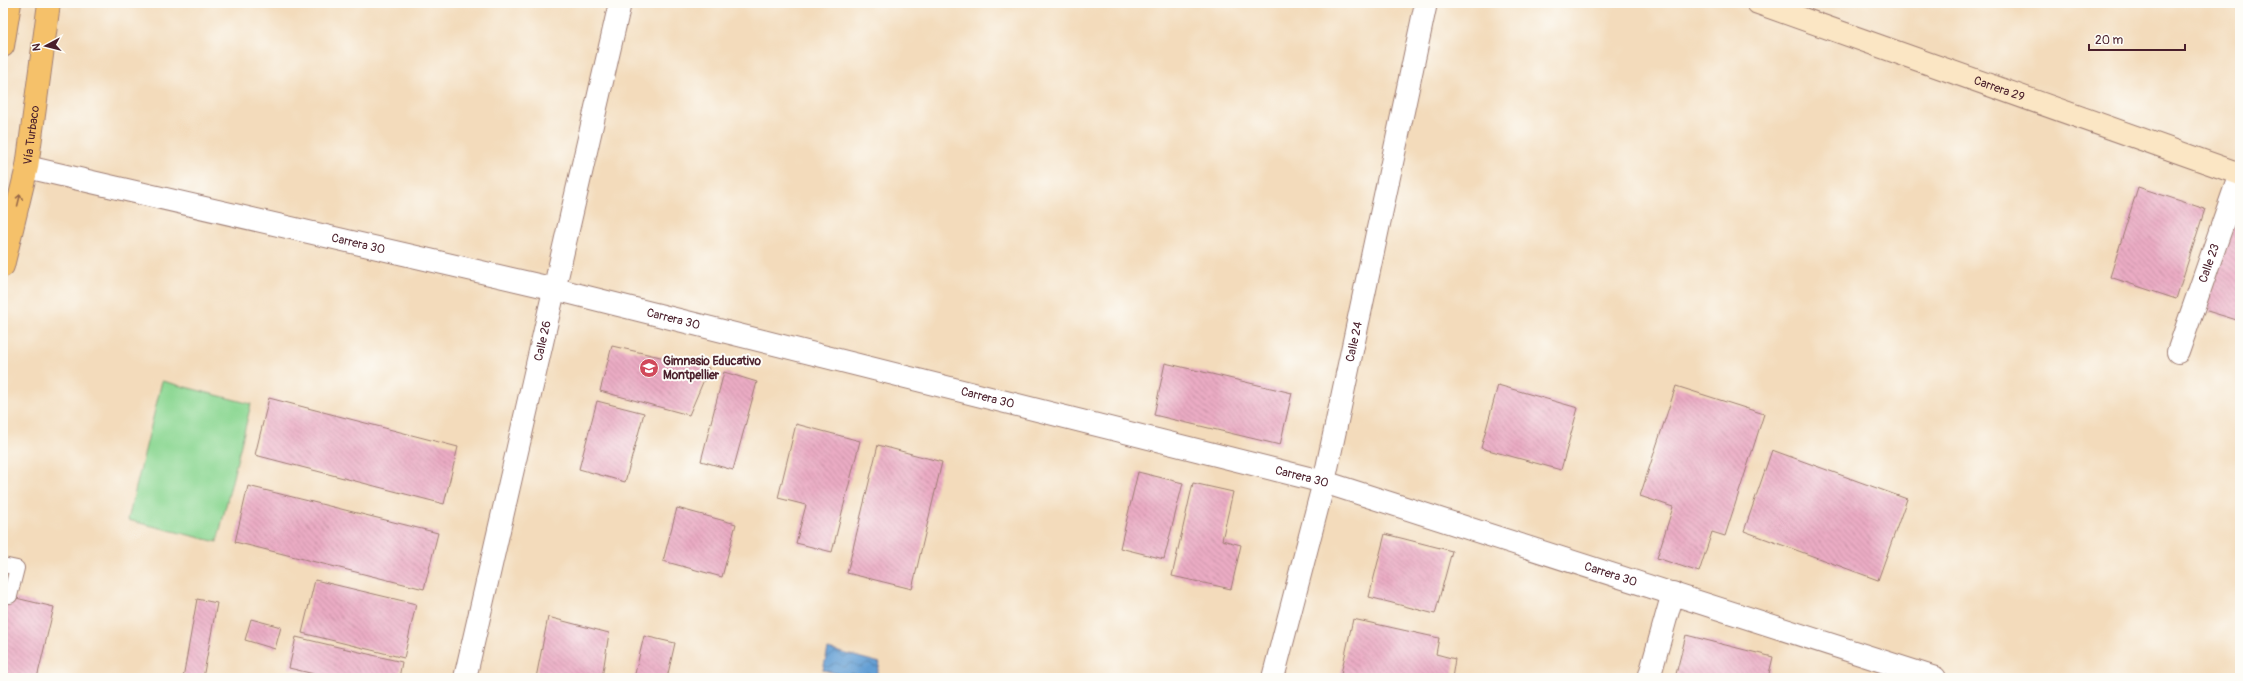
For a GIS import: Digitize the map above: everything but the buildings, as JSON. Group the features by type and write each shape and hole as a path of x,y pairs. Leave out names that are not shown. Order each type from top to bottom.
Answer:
{"highway":[{"path":"4,36 10,3"},
{"name":"Vía Turbaco","path":"3,266 27,167 49,3"}],"street":[{"name":"Calle 26","path":"465,678 620,3"},
{"name":"Calle 24","path":"1273,678 1324,482 1426,3"},
{"name":"Carrera 29","path":"1758,3 2240,174"},
{"name":"Carrera 30","path":"27,167 555,289 1324,482 1935,678"},
{"name":"Calle 23","path":"2178,352 2240,174"},
{"path":"1649,678 1673,593"}],"lane":[{"path":"3,565 17,568 10,596"}],"green space":[{"path":"162,381 251,404 217,542 128,520"}],"water":[{"path":"828,649 880,663 876,678 854,678 823,670"}],"place":[{"name":"Gimnasio Educativo Montpellier","path":"649,368"}]}
